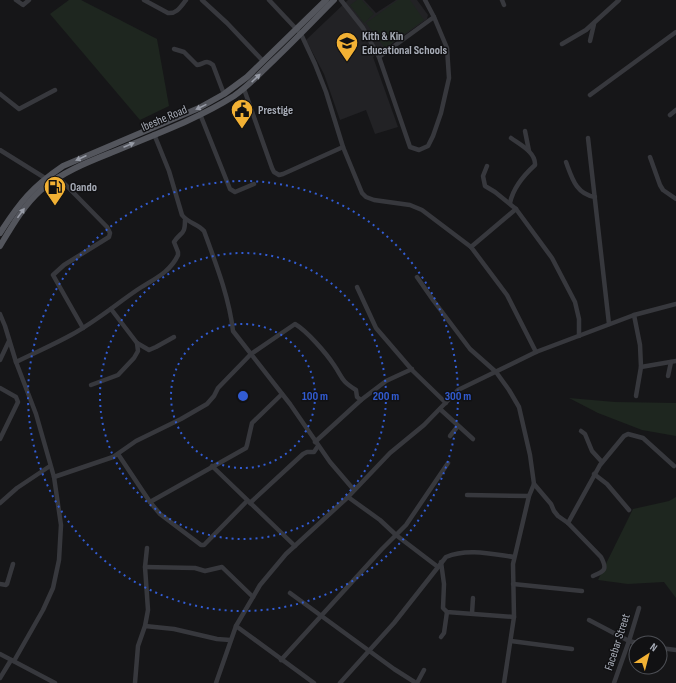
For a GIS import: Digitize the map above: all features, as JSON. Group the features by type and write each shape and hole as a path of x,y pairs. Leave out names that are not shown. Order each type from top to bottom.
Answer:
{"main road":[{"name":"Ibeshe Road","path":"0,233 23,199 45,178 63,166 199,108 237,86 263,61 299,32 326,0"},
{"name":"Ibeshe Road","path":"0,246 20,214 31,200 58,177 99,157 200,114 234,96 334,0"}],"street":[{"path":"16,0 23,5 29,0"},
{"path":"144,0 168,13 173,14 186,0"},
{"path":"202,0 263,61"},
{"path":"269,0 299,32 315,64 342,147 362,192 366,197 374,200 410,205 422,210 471,247 507,295 536,352"},
{"path":"341,0 363,28 379,57 410,147 419,150 428,146 433,136 441,113 449,78 447,48 425,0"},
{"path":"562,44 581,33 619,0"},
{"path":"379,57 434,17"},
{"path":"590,41 594,22"},
{"path":"590,95 676,32"},
{"path":"174,49 184,52 197,65 207,61 210,62 213,65 224,94"},
{"path":"244,88 272,168 276,174 283,174 342,147"},
{"path":"0,94 19,109 55,90"},
{"path":"670,114 676,110"},
{"path":"200,114 230,189 235,192 254,184"},
{"path":"510,203 515,189 529,170 535,165 535,161 529,151 525,131"},
{"path":"16,362 83,328 136,290 165,272 173,264 178,255 174,242 185,229 185,220 182,215 169,171 154,134"},
{"path":"511,138 529,151"},
{"path":"588,138 610,324"},
{"path":"0,150 45,178"},
{"path":"650,157 663,190 676,199"},
{"path":"566,162 576,186 581,192 588,196 595,197"},
{"path":"487,166 482,176 485,186 510,203 516,209 552,258 575,302 579,319 579,336"},
{"path":"58,177 107,227 110,233 109,237 64,265 53,275 83,328"},
{"path":"471,247 516,209"},
{"path":"185,220 200,226 204,231 222,281 232,318 233,331 297,414 317,444 354,490"},
{"path":"417,277 470,349 496,372 509,390 519,407 530,455 534,484 529,496 512,568 514,617 504,683"},
{"path":"357,287 376,328 412,369 446,403"},
{"path":"216,683 236,626 260,585 286,554 348,497 390,453 424,425 458,390 536,352 634,315 676,304"},
{"path":"111,309 137,342 149,350 174,337"},
{"path":"0,314 10,340 16,362 36,414 54,477 61,525 59,560 53,588 43,610 0,678"},
{"path":"634,315 640,345 641,367 636,396"},
{"path":"54,477 118,454 131,444 207,404 214,396 218,388 251,354 296,324 320,347 334,365 340,378 356,390 357,397 361,400"},
{"path":"0,360 10,340"},
{"path":"91,385 118,375 138,351 137,342"},
{"path":"641,367 674,361"},
{"path":"668,376 674,361"},
{"path":"118,454 150,502 160,514 201,545 204,544 303,454 307,452 314,452 317,444 361,400 386,381 412,369"},
{"path":"0,388 18,399 18,402 0,439"},
{"path":"150,502 247,446 252,424 282,394"},
{"path":"440,408 473,439"},
{"path":"450,436 458,426"},
{"path":"581,431 585,434 592,451 602,462"},
{"path":"568,522 594,474 624,436 628,434 642,438 674,466"},
{"path":"281,660 396,534 406,525 448,462"},
{"path":"0,503 17,488 50,466"},
{"path":"212,466 295,546"},
{"path":"594,474 607,484 629,510"},
{"path":"534,484 551,504 554,512 568,522 601,557 605,564 605,568 603,571 593,576"},
{"path":"467,495 529,496"},
{"path":"348,497 380,520 438,567"},
{"path":"135,683 138,646 145,626 148,610 145,567 147,548"},
{"path":"340,683 394,623 446,557 455,553 477,553 514,557"},
{"path":"441,562 444,584 443,608 447,612 514,617"},
{"path":"0,584 7,584 13,564"},
{"path":"145,567 195,568 206,571 222,567 253,597"},
{"path":"513,584 582,590"},
{"path":"290,593 369,651 416,683 424,670"},
{"path":"472,613 473,598"},
{"name":"Facebar Street","path":"631,635 639,608"},
{"path":"441,637 444,633 447,612"},
{"path":"589,620 628,640"},
{"path":"145,626 174,629 217,639 230,640"},
{"path":"236,626 314,683"},
{"path":"511,641 572,649"},
{"name":"Facebar Street","path":"614,683 628,644"},
{"path":"0,654 55,683"}],"shaded area":[{"path":"69,0 81,0 157,39 169,106 140,120 50,14"},
{"name":"Kith & Kin Educational Schools","path":"348,0 364,0 376,13 396,0 417,0 428,15 427,19 373,57 398,127 375,134 366,110 340,120 324,74 306,40"},
{"path":"357,0 362,0 374,14 364,23 350,5"},
{"path":"398,0 410,0 424,20 385,48 366,23"},
{"path":"569,398 615,402 676,403 676,436 642,430 598,413"},
{"path":"676,497 676,598 664,582 628,584 598,580 633,509 669,501"}],"place":[{"name":"Kith & Kin Educational Schools","path":"347,62"},
{"name":"Prestige","path":"242,130"},
{"name":"Oando","path":"55,206"}]}
